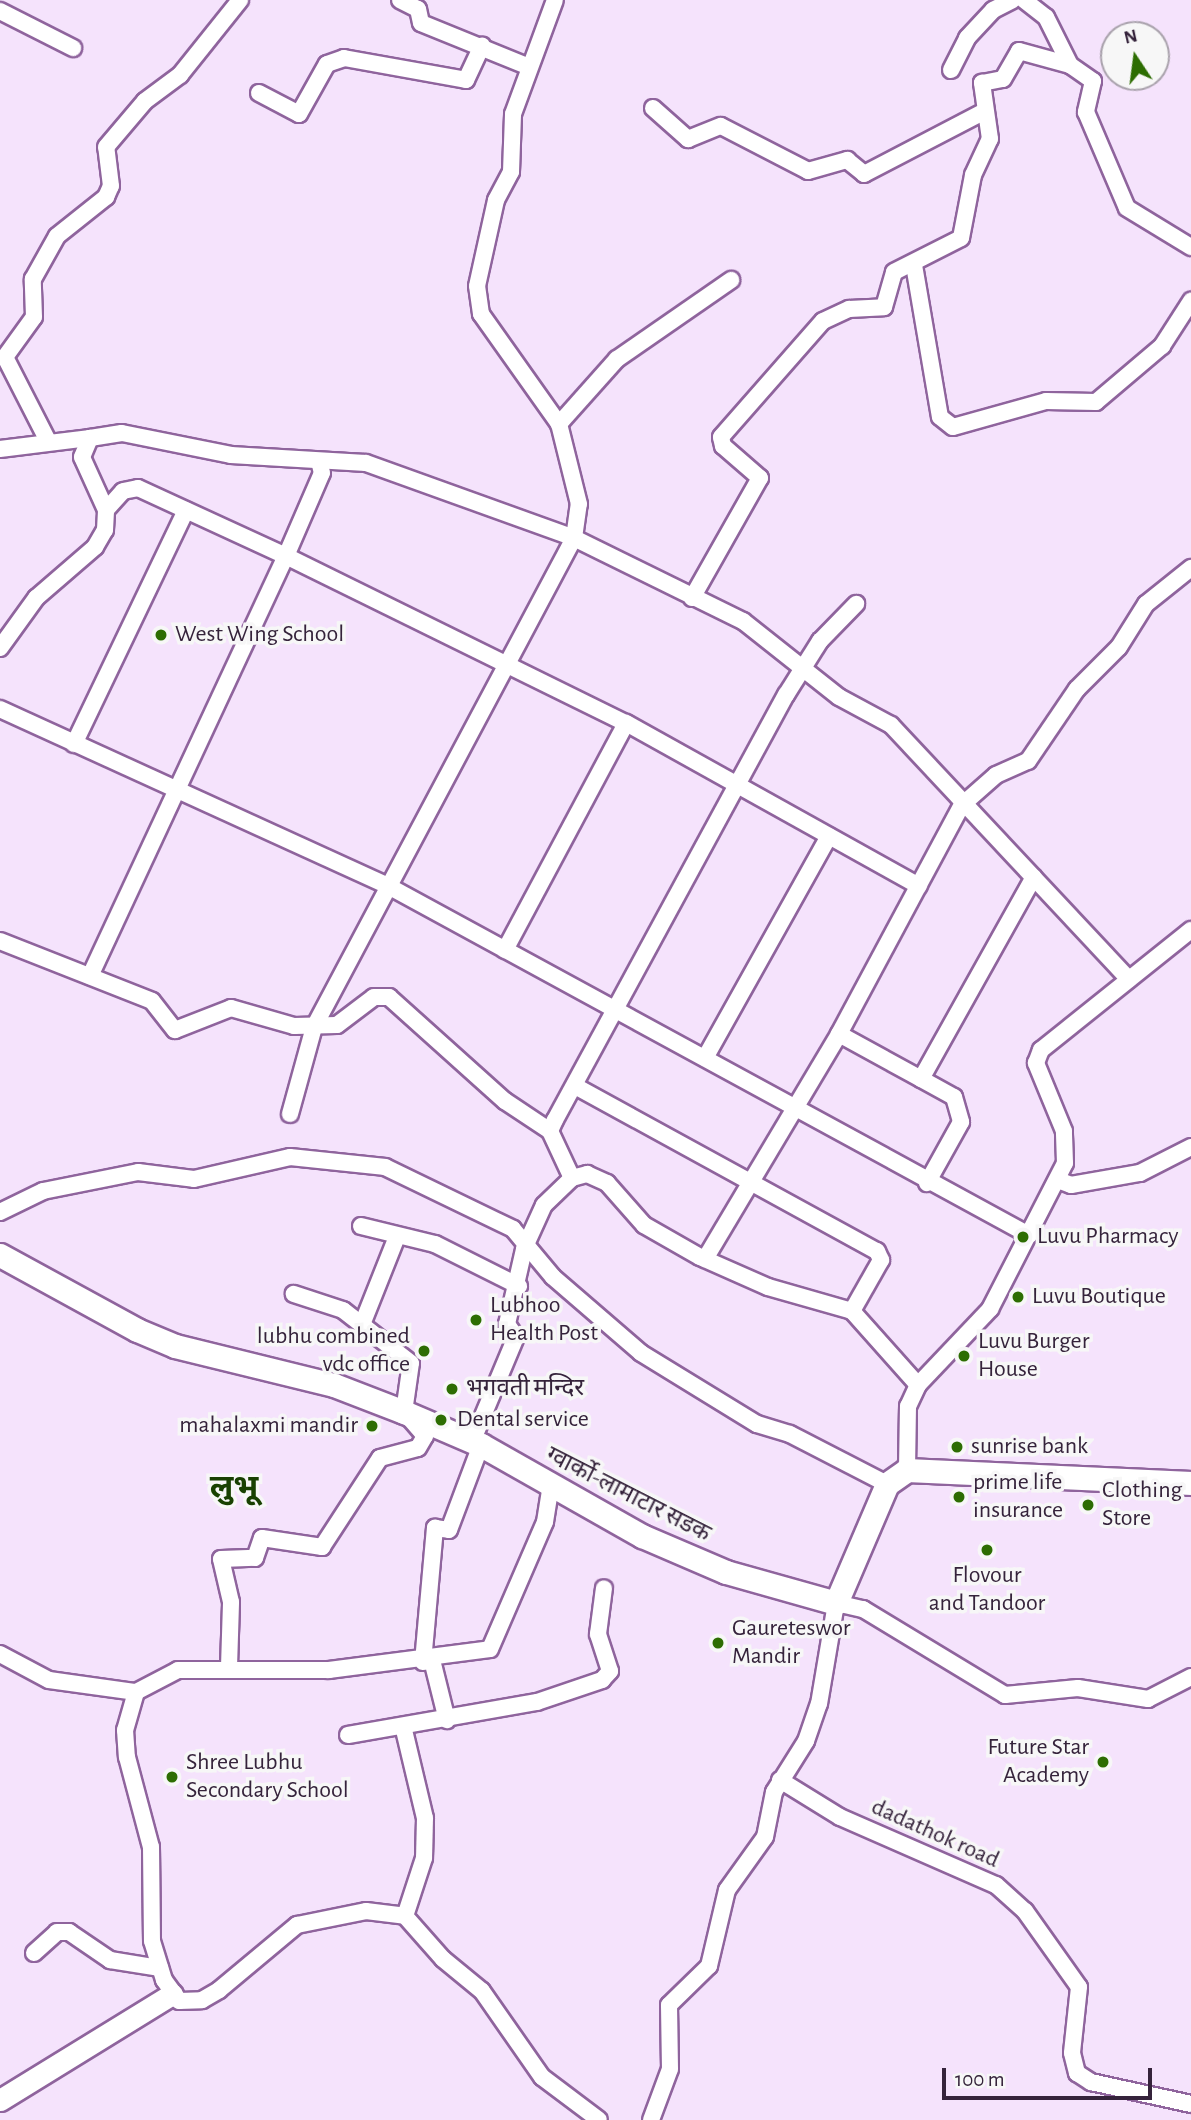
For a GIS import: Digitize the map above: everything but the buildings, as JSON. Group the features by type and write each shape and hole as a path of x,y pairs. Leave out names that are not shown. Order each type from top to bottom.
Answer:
{"main road":[{"name":"ग्वार्को-लामाटार सडक","path":"0,1255 175,1346 284,1370 404,1412 477,1444 550,1489 726,1572 836,1603"},
{"path":"836,1603 887,1484 906,1471 1191,1483"}],"street":[{"path":"48,441 5,357 34,317 33,279 57,236 106,197 111,186 106,147 145,101 180,75 240,0"},
{"path":"400,0 418,9 421,23 527,65"},
{"path":"289,1115 314,1027 390,887 503,660 574,538 579,505 559,424 481,313 477,286 496,200 511,172 513,114 527,65 555,0"},
{"path":"951,70 967,38 993,10 1013,0"},
{"path":"1024,0 1046,17 1070,65"},
{"path":"0,11 73,48"},
{"path":"259,93 299,114 327,64 344,58 466,80 482,45"},
{"path":"692,598 760,478 723,446 721,436 824,321 849,309 884,307 894,272 914,265 961,238 973,175 990,139 983,112 982,83 1003,79 1019,51 1070,65 1093,81 1086,111 1127,208 1191,247"},
{"path":"653,108 688,139 715,125 808,171 848,160 864,174 983,112"},
{"path":"914,265 940,417 954,427 1046,401 1096,402 1162,346 1191,301"},
{"path":"559,424 617,359 731,280"},
{"path":"0,449 122,433 230,455 366,463 574,538 743,621 839,697 891,725 962,805 1129,979"},
{"path":"0,648 36,598 95,547 105,530 106,510 82,457 90,438"},
{"path":"90,976 286,556 322,473 319,461"},
{"path":"106,510 123,491 138,488 286,556 503,660 626,723 919,886"},
{"path":"74,744 186,510"},
{"path":"705,1259 797,1109 962,805 996,775 1028,761 1077,688 1119,648 1146,604 1191,568"},
{"path":"550,1131 736,782 820,641 856,604"},
{"path":"0,709 390,887 705,1058 927,1184 1029,1235"},
{"path":"505,950 626,723"},
{"path":"705,1058 829,836"},
{"path":"921,1079 1034,877"},
{"path":"906,1471 908,1406 918,1385 990,1309 1065,1163 1064,1131 1036,1063 1041,1050 1191,930"},
{"path":"0,941 152,1001 176,1030 231,1008 270,1022 314,1027 337,1025 374,997 389,997 505,1101 550,1131 572,1178"},
{"path":"839,1034 954,1097 961,1109 956,1134 927,1184"},
{"path":"575,1086 877,1251 881,1260 852,1311"},
{"path":"1058,1180 1071,1185 1140,1173 1191,1147"},
{"path":"0,1212 43,1191 126,1174 194,1179 268,1160 329,1159 385,1167 432,1187 513,1229 524,1249 641,1353 757,1424 790,1434 887,1484"},
{"path":"447,1720 427,1661 435,1528 449,1530 516,1338 507,1324 519,1286 524,1249 544,1205 572,1178 587,1174 607,1183 644,1224 705,1259 852,1311 918,1385"},
{"path":"361,1226 396,1239 435,1244 519,1286"},
{"path":"363,1322 396,1239"},
{"path":"229,1667 231,1602 221,1559 255,1558 262,1538 322,1547 380,1458 418,1448 425,1436 404,1412 411,1363 363,1322 294,1294"},
{"path":"0,1654 49,1680 136,1692 178,1670 229,1667 329,1670 427,1661 491,1649 545,1522 550,1489"},
{"path":"348,1735 404,1730 537,1702 602,1680 611,1671 598,1634 604,1588"},
{"path":"651,2120 670,2069 664,2034 669,2005 709,1966 727,1890 765,1838 780,1780 819,1704 836,1603 863,1609 1005,1695 1078,1688 1148,1699 1191,1677"},
{"path":"136,1692 125,1730 127,1757 151,1847 152,1941 160,1968 172,1994 179,2001 202,2000 267,1955 297,1925 366,1911 405,1916 443,1959 482,1991 542,2077 598,2120"},
{"path":"404,1730 425,1818 424,1858 405,1916"},
{"name":"dadathok road","path":"780,1780 841,1817 996,1885 1025,1911 1079,1986 1072,2053 1077,2073 1091,2082 1191,2104"},
{"path":"34,1953 57,1932 69,1932 110,1960 160,1968"},
{"path":"0,2099 172,1994"}],"place":[{"name":"West Wing School","path":"161,635"},
{"name":"Luvu Pharmacy","path":"1023,1237"},
{"name":"Luvu Boutique","path":"1018,1297"},
{"name":"Lubhoo Health Post","path":"476,1320"},
{"name":"lubhu combined vdc office","path":"424,1351"},
{"name":"Luvu Burger House","path":"964,1356"},
{"name":"भगवती मन्दिर","path":"452,1389"},
{"name":"Dental service","path":"441,1420"},
{"name":"mahalaxmi mandir","path":"372,1426"},
{"name":"sunrise bank","path":"957,1447"},
{"name":"prime life insurance","path":"959,1497"},
{"name":"Clothing Store","path":"1088,1505"},
{"name":"Flovour and Tandoor","path":"987,1550"},
{"name":"Gaureteswor Mandir","path":"718,1643"},
{"name":"Future Star Academy","path":"1103,1762"},
{"name":"Shree Lubhu Secondary School","path":"172,1777"}],"district":[{"name":"लुभू","path":"234,1487"}]}
